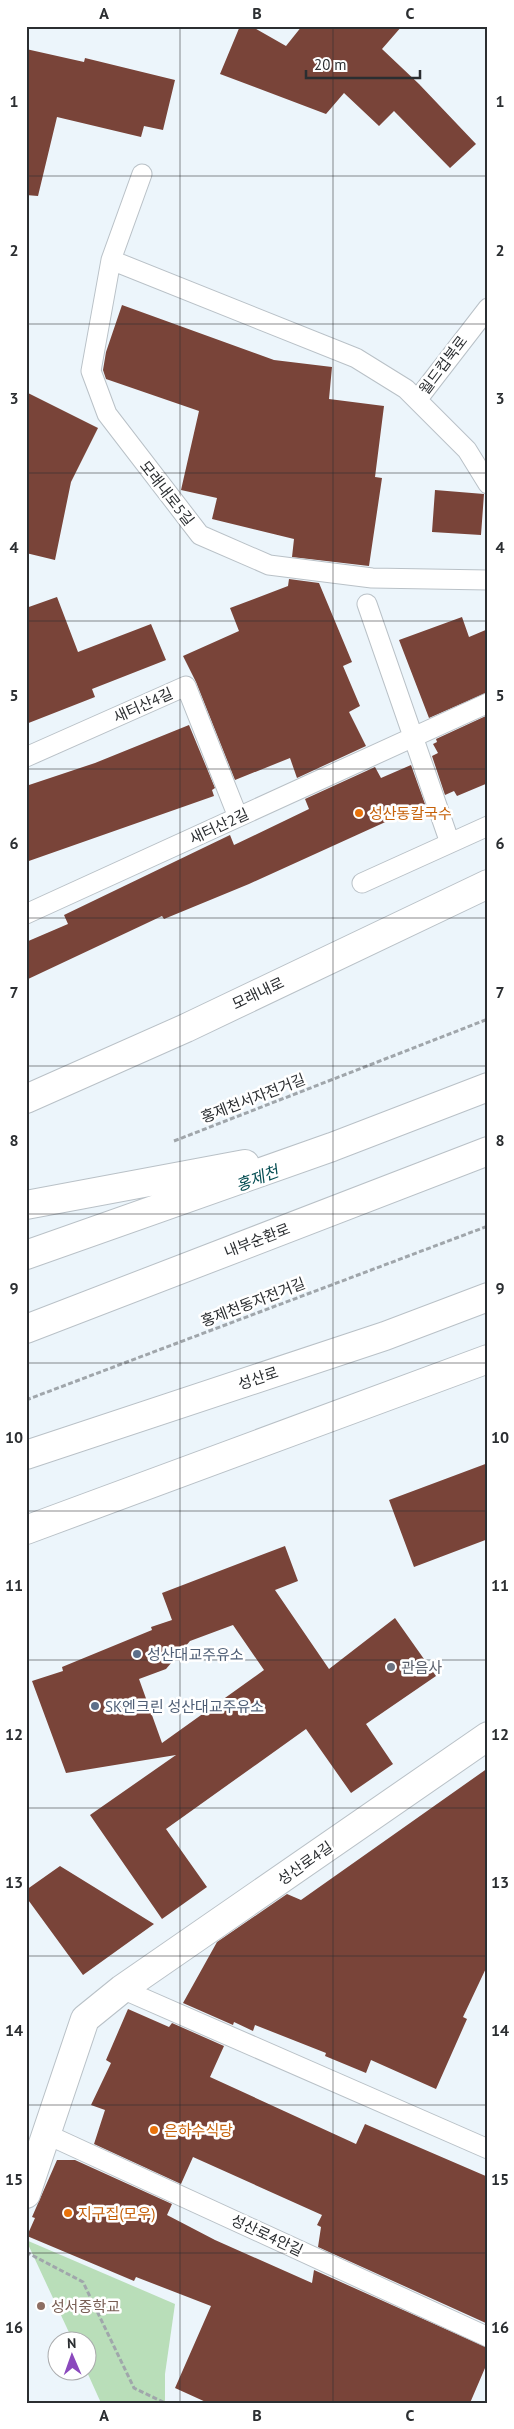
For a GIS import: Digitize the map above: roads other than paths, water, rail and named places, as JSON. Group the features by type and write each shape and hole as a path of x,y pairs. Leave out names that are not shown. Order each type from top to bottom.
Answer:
{"main road":[{"name":"모래내로","path":"26,1099 186,1028 488,884"},
{"path":"26,1255 332,1147 488,1086"},
{"path":"26,1205 332,1147"},
{"name":"내부순환로","path":"26,1330 488,1151"},
{"name":"성산로","path":"26,1455 385,1336 488,1297"},
{"path":"26,1530 482,1365"},
{"name":"성산로4길","path":"26,2194 85,2019 122,1989 488,1736"}],"lane":[{"name":"모래내로5길","path":"142,174 111,260 91,371 107,414 200,535 269,565 372,578 488,580"},
{"path":"111,260 356,358 406,388 467,450 488,484"},
{"name":"월드컵북로","path":"417,400 488,308"},
{"path":"367,604 450,843"},
{"name":"새터산4길","path":"26,757 186,686 238,817"},
{"name":"새터산2길","path":"26,914 488,703"},
{"path":"362,883 488,826"},
{"path":"122,1989 488,2149"},
{"name":"성산로4안길","path":"46,2134 488,2337"}],"place":[{"name":"성산동칼국수","path":"359,813"},
{"name":"성산대교주유소","path":"137,1654"},
{"name":"관음사","path":"391,1667"},
{"name":"SK엔크린 성산대교주유소","path":"95,1706"},
{"name":"은하수식당","path":"154,2130"},
{"name":"지구집(모우)","path":"68,2213"},
{"name":"성서중학교","path":"41,2306"}],"water label":[{"name":"홍제천","path":"257,1178"}]}
